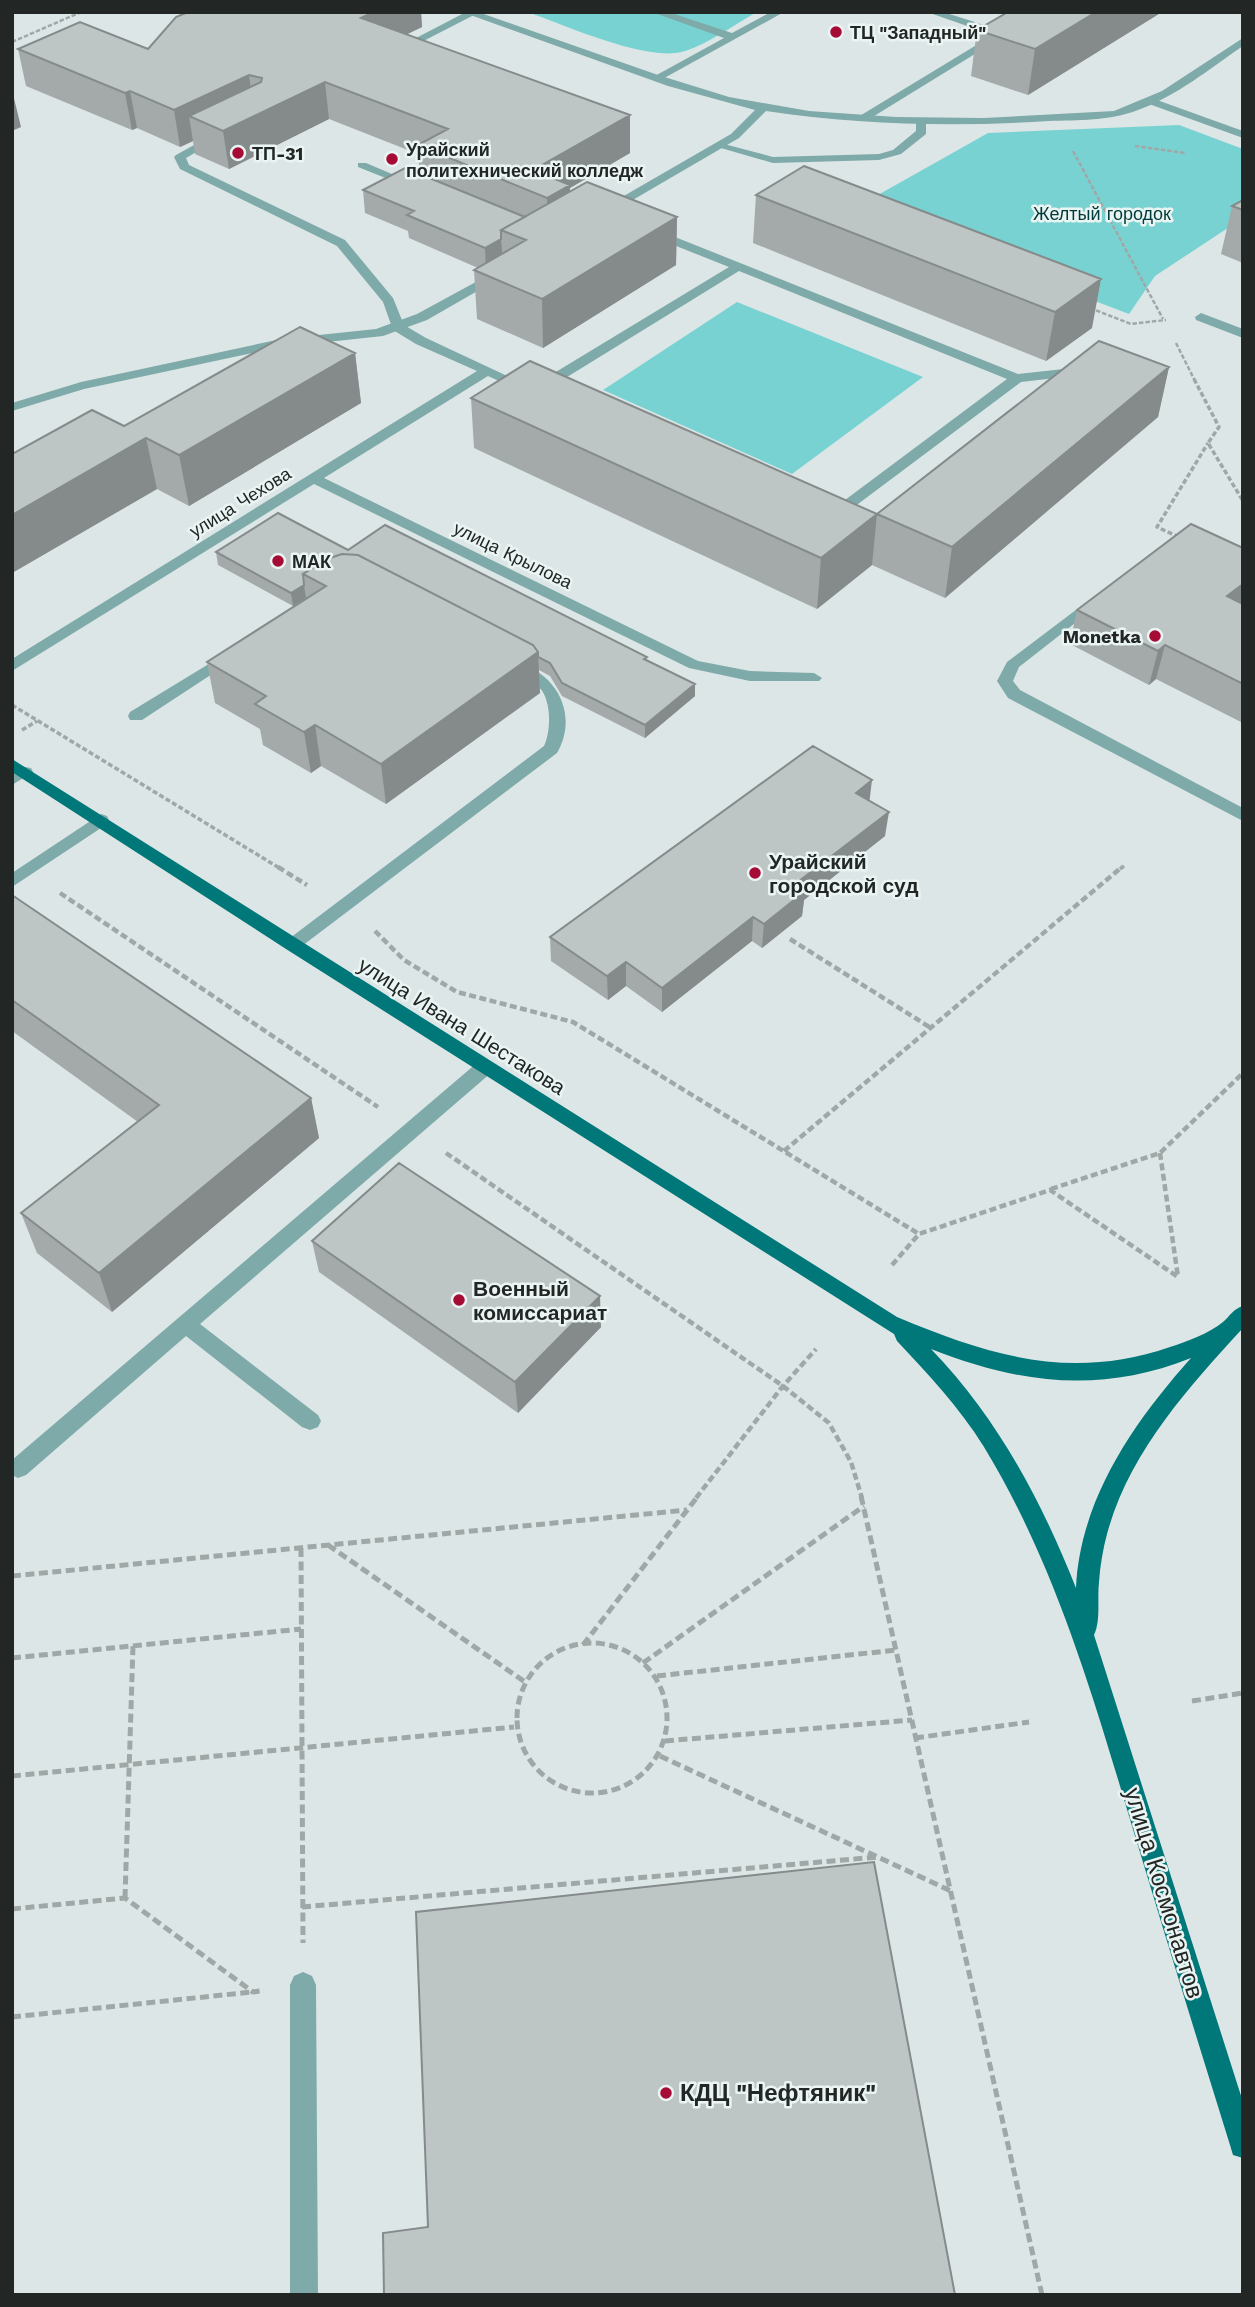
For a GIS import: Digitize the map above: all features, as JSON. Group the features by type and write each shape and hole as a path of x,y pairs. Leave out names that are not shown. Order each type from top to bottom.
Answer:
{"main road":[{"name":"улица Ивана Шестакова","path":"17,772 101,820 292,945 890,1323"},
{"path":"1086,1642 1085,1591 1095,1535 1114,1483 1140,1433 1224,1331 1243,1314"},
{"path":"890,1323 960,1351 1042,1374 1091,1374 1136,1367 1174,1356 1224,1331"},
{"path":"890,1323 948,1379 1013,1477 1046,1546 1086,1642"},
{"name":"улица Космонавтов","path":"1086,1642 1243,2145"}],"street":[{"path":"657,12 733,37"},
{"path":"657,79 779,12"},
{"path":"932,12 1001,34"},
{"path":"862,119 1038,12"},
{"path":"400,49 469,13 657,79 763,108 862,119 977,122 1115,114 1153,102 1243,41"},
{"path":"1153,102 1243,135"},
{"path":"606,216 735,136 763,108"},
{"path":"720,146 773,160 879,157 897,152 918,136 922,132 920,122"},
{"path":"234,128 185,152 180,157 180,162 184,167 341,243 389,301 398,327 421,341 541,394 737,267"},
{"path":"362,165 425,191"},
{"path":"641,227 1017,378 1094,371"},
{"path":"12,407 81,386 281,344 359,337 398,327 422,317 505,270"},
{"path":"1201,317 1243,334"},
{"path":"813,516 837,513 1017,378"},
{"name":"улица Крылова","path":"314,479 694,664 750,676 814,678"},
{"path":"1107,592 1012,665 1005,681 1014,694 1243,814"},
{"path":"136,716 247,644"},
{"path":"292,945 551,749 558,735 554,694 543,681 496,656"},
{"path":"19,876 101,820"},
{"path":"18,1468 485,1066"},
{"path":"184,1324 310,1421"},
{"path":"303,1985 304,2295"}],"lane":[{"name":"улица Чехова","path":"12,666 487,371"}],"path":[{"path":"12,42 81,12"},
{"path":"1133,146 1188,154"},
{"path":"1072,148 1169,331"},
{"path":"1079,304 1131,324 1201,317"},
{"path":"1175,342 1219,426 1157,527 1182,538"},
{"path":"1208,443 1243,501"},
{"path":"12,705 361,919 404,960 457,992 573,1022 919,1234"},
{"path":"784,1151 1124,866"},
{"path":"19,876 411,1129 783,1386 829,1423 851,1462 864,1506 1042,2295"},
{"path":"790,939 931,1028"},
{"path":"892,1265 919,1234 1160,1153 1243,1073"},
{"path":"1051,1190 1178,1277 1160,1153"},
{"path":"582,1645 783,1386 816,1349"},
{"path":"643,1663 864,1506"},
{"path":"12,1576 687,1510"},
{"path":"328,1545 525,1682"},
{"path":"12,2017 303,1985 301,1548"},
{"path":"12,1658 301,1629"},
{"path":"582,1645 611,1646 637,1657 643,1663 657,1676 668,1701 669,1729 660,1756 640,1778 613,1789 583,1793 554,1783 532,1766 519,1743 514,1727 514,1712 525,1682 556,1653 582,1645"},
{"path":"125,1898 133,1646"},
{"path":"657,1676 897,1650"},
{"path":"1192,1700 1243,1693"},
{"path":"665,1741 912,1720"},
{"path":"915,1738 1029,1722"},
{"path":"12,1776 514,1727"},
{"path":"660,1756 951,1891"},
{"path":"302,1907 878,1857"},
{"path":"12,1909 125,1898 253,1992"}],"green space":[{"path":"527,12 757,12 699,46 681,52 665,53 626,47"},
{"name":"Желтый городок","path":"1179,125 1243,149 1243,218 1155,276 1129,314 853,209 988,133"},
{"path":"737,302 923,377 792,474 603,390"}],"building":[{"path":"188,12 374,12 361,18 630,115 533,170 570,185 547,198 418,145 448,129 325,82 223,131 189,116 261,82 262,78 249,75 174,110 18,49 80,22 148,49 176,17"},
{"path":"1008,12 1096,12 1035,49 977,30"},
{"path":"804,166 1101,279 1055,312 756,195"},
{"path":"405,168 525,217 501,230 501,239 485,248 407,215 414,211 363,190"},
{"path":"587,182 677,217 542,299 474,270 526,240 501,230"},
{"path":"1243,200 1243,210 1232,206"},
{"path":"300,327 355,353 179,455 146,438 12,515 12,454 92,410 124,426"},
{"path":"1099,341 1169,367 952,547 877,514"},
{"path":"530,361 877,514 821,558 471,398"},
{"path":"278,513 348,550 385,525 647,657 644,659 695,684 645,725 562,683 550,663 538,657 533,645 358,555 342,554 327,559 303,574 304,585 291,593 216,552"},
{"name":"Monetka","path":"1191,524 1243,548 1243,584 1227,596 1243,604 1243,684 1165,645 1158,651 1077,610"},
{"path":"342,554 358,555 533,645 538,652 381,764 315,725 304,732 255,704 266,696 207,662 326,586 303,574 327,559"},
{"name":"Урайский городской суд","path":"813,746 872,780 856,793 889,812 794,885 804,892 764,924 753,917 662,988 626,962 607,976 550,937"},
{"path":"12,895 311,1098 99,1273 21,1213 159,1105 12,1000"},
{"name":"Военный комиссариат","path":"399,1163 600,1296 515,1382 312,1241"},
{"name":"КДЦ \"Нефтяник\"","path":"874,1862 955,2295 384,2295 383,2233 428,2227 416,1912"}],"place":[{"name":"ТЦ \"Западный\"","path":"836,32"},
{"name":"ТП-31","path":"238,153"},
{"name":"Урайский политехнический колледж","path":"392,159"},
{"name":"МАК","path":"278,561"},
{"name":"Monetka","path":"1155,636"},
{"name":"Урайский городской суд","path":"755,873"},
{"name":"Военный комиссариат","path":"459,1300"},
{"name":"КДЦ \"Нефтяник\"","path":"666,2093"}]}
